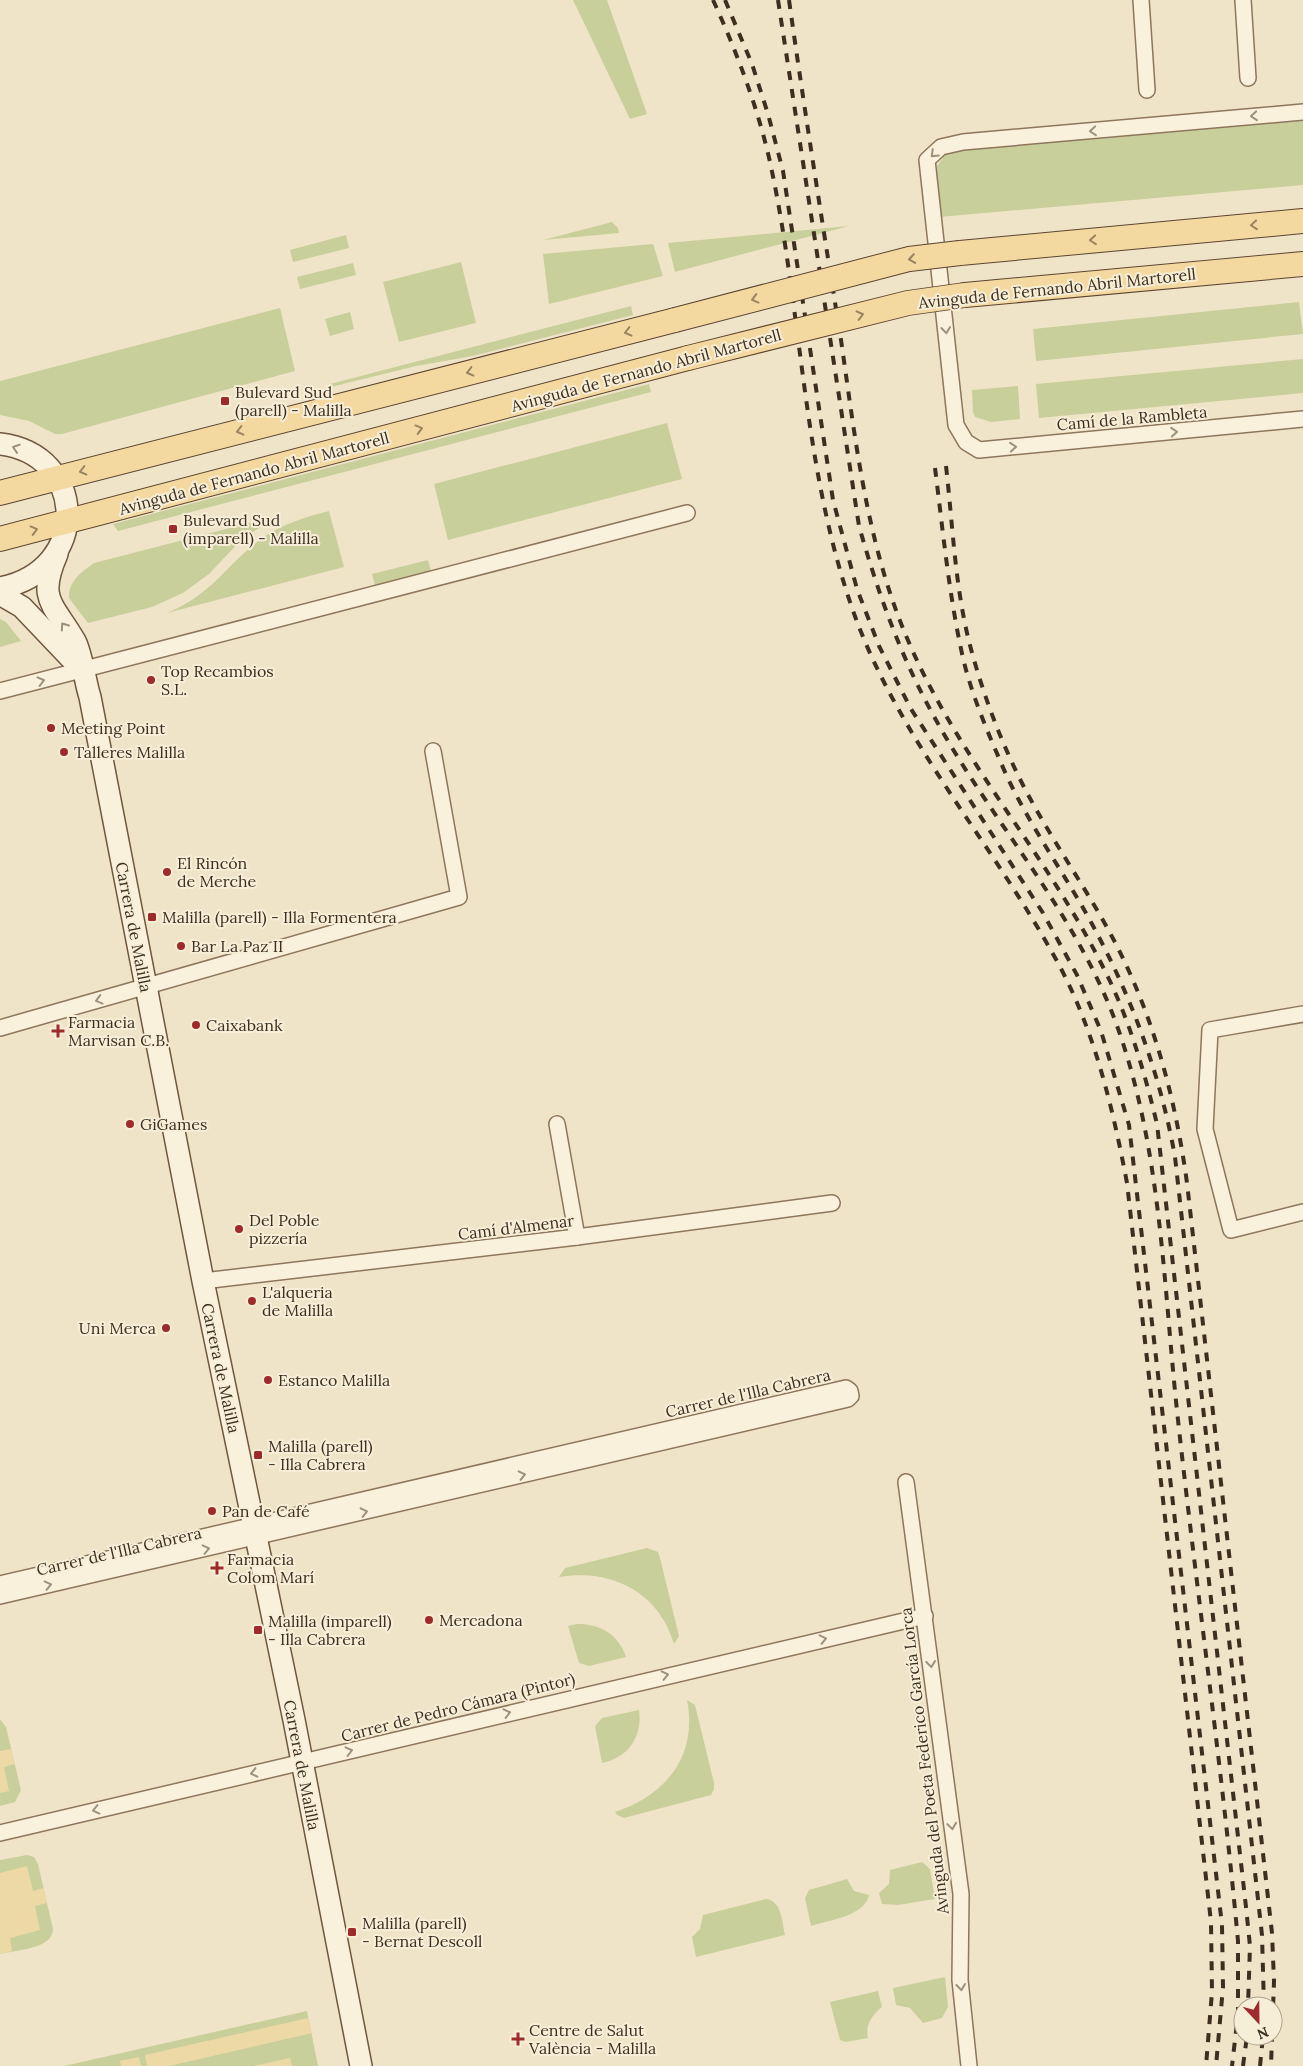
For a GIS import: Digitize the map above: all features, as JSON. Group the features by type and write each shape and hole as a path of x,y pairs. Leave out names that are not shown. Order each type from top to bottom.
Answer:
{"main road":[{"path":"0,493 908,259 1303,221"},
{"name":"Avinguda de Fernando Abril Martorell","path":"0,539 688,358 908,303 965,295 1303,264"}],"street":[{"path":"1141,0 1146,90"},
{"path":"1243,0 1248,78"},
{"name":"Camí de la Rambleta","path":"1303,112 963,142 941,147 927,160 956,425 966,442 978,450 1303,420"},
{"path":"0,444 31,454 41,460 56,478 65,499 67,522"},
{"path":"0,691 688,514"},
{"name":"Carrera de Malilla","path":"67,522 57,554 48,574 46,586 54,613 76,643 82,670 203,1281 302,1762 361,2066"},
{"path":"0,588 27,580 48,566 57,554"},
{"path":"0,594 22,607 82,670"},
{"path":"0,1028 459,897 433,751"},
{"path":"1303,1014 1210,1030 1205,1129 1231,1230 1303,1212"},
{"path":"557,1124 577,1237"},
{"name":"Camí d'Almenar","path":"203,1281 577,1237 832,1203"},
{"name":"Carrer de l'Illa Cabrera","path":"0,1584 255,1531 848,1399 850,1391 846,1388 255,1531 0,1596"},
{"name":"Avinguda del Poeta Federico García Lorca","path":"906,1482 961,1894 960,1980 969,2066"},
{"name":"Carrer de Pedro Cámara (Pintor)","path":"0,1833 925,1616"}],"green space":[{"path":"573,0 607,0 647,114 630,119"},
{"path":"1303,118 1303,185 939,217 935,169 950,148"},
{"path":"612,222 618,228 619,233 543,240"},
{"path":"849,226 675,272 668,243"},
{"path":"346,235 349,248 293,262 290,250"},
{"path":"653,244 663,276 549,304 543,254"},
{"path":"461,262 476,323 399,342 383,282"},
{"path":"353,263 356,275 300,289 297,277"},
{"path":"1299,302 1303,334 1036,361 1033,329"},
{"path":"631,306 633,315 473,356 416,366 327,388 330,384"},
{"path":"280,308 295,371 62,434 55,434 29,421 0,415 0,381"},
{"path":"350,312 354,329 330,336 325,319"},
{"path":"1303,359 1303,393 1039,418 1036,384"},
{"path":"649,384 651,392 118,531 113,524"},
{"path":"1018,386 1020,419 991,422 975,417 972,390"},
{"path":"667,423 682,479 448,540 434,484"},
{"path":"329,511 344,567 167,613 196,597 261,539 277,529 294,522"},
{"path":"280,515 243,538 209,574 183,593 152,607 88,623 69,598 73,582 94,563"},
{"path":"428,560 431,571 375,586 372,574"},
{"path":"0,619 6,622 21,641 0,647"},
{"path":"647,1548 658,1552 660,1558 679,1636 674,1644 667,1626 657,1610 645,1598 630,1588 597,1576 559,1577 565,1568"},
{"path":"577,1624 594,1626 608,1632 618,1642 626,1657 589,1666 579,1663 568,1626"},
{"path":"687,1700 695,1705 714,1783 711,1795 624,1818 617,1815 615,1812 633,1805 649,1795 663,1784 674,1771 688,1739"},
{"path":"639,1710 639,1729 632,1744 619,1756 602,1763 595,1726 602,1718"},
{"path":"0,1719 6,1727 21,1790 15,1802 0,1806"},
{"path":"27,1855 34,1857 38,1864 53,1929 47,1941 40,1945 0,1954 0,1860"},
{"path":"922,1862 930,1869 935,1899 898,1905 882,1904 879,1893 889,1884 890,1870"},
{"path":"847,1879 854,1891 869,1895 866,1902 861,1908 845,1916 811,1926 805,1898 809,1890"},
{"path":"766,1899 778,1908 785,1935 696,1957 692,1937 700,1929 703,1915"},
{"path":"945,1977 948,2007 942,2018 923,2023 910,2008 896,2005 893,1988"},
{"path":"878,1991 882,2007 870,2021 867,2033 868,2038 846,2042 840,2040 830,2002"},
{"path":"307,2011 318,2066 64,2066"}],"sand":[{"path":"11,1749 15,1764 4,1767 9,1791 0,1793 0,1751"},
{"path":"27,1866 33,1891 44,1888 47,1903 35,1906 40,1930 10,1938 12,1951 0,1954 0,1873"},
{"path":"308,2018 312,2033 169,2066 147,2066 145,2055"},
{"path":"139,2057 141,2066 121,2066 120,2061"},
{"path":"290,2058 292,2066 253,2066"}],"railway":[{"path":"713,0 746,80 770,162 781,219 805,392 824,507 838,563 856,619 875,664 921,748 1002,871 1053,954 1079,1008 1108,1094 1127,1183 1211,1922 1212,1992 1206,2066"},
{"path":"725,0 752,64 783,171 833,500 857,589 879,646 911,709 1043,913 1077,975 1101,1031 1129,1125 1222,1925 1223,1987 1216,2066"},
{"path":"778,0 859,526 874,576 891,625 923,697 958,757 1053,901 1096,975 1113,1015 1142,1113 1151,1164 1164,1266 1185,1485 1225,1811 1238,1941 1238,2014 1232,2066"},
{"path":"789,0 858,456 873,533 895,608 930,687 953,728 1055,884 1080,924 1102,965 1120,1003 1134,1043 1147,1083 1157,1124 1246,1907 1250,1946 1248,1996"},
{"path":"946,466 961,604 971,649 988,704 1010,758 1032,803 1097,909 1138,991 1160,1054 1176,1118 1187,1183 1272,1933 1274,1981 1271,2066"},
{"path":"935,468 954,611 966,671 974,696 1007,777 1038,834 1082,906 1127,996 1150,1059 1168,1124 1175,1157 1262,1935 1264,1996"},
{"path":"1243,2066 1246,2046"},
{"path":"1260,2066 1262,2046"}],"place":[{"name":"Bulevard Sud (parell) - Malilla","path":"225,401"},
{"name":"Bulevard Sud (imparell) - Malilla","path":"173,529"},
{"name":"Top Recambios S.L.","path":"151,680"},
{"name":"Meeting Point","path":"51,728"},
{"name":"Talleres Malilla","path":"64,752"},
{"name":"El Rincón de Merche","path":"167,872"},
{"name":"Malilla (parell) - Illa Formentera","path":"152,917"},
{"name":"Bar La Paz II","path":"181,946"},
{"name":"Caixabank","path":"196,1025"},
{"name":"Farmacia Marvisan C.B.","path":"58,1031"},
{"name":"GiGames","path":"130,1124"},
{"name":"Del Poble pizzería","path":"239,1229"},
{"name":"L'alqueria de Malilla","path":"252,1301"},
{"name":"Uni Merca","path":"166,1328"},
{"name":"Estanco Malilla","path":"268,1380"},
{"name":"Malilla (parell) - Illa Cabrera","path":"258,1455"},
{"name":"Pan de Café","path":"212,1511"},
{"name":"Farmacia Colom Marí","path":"217,1568"},
{"name":"Mercadona","path":"429,1620"},
{"name":"Malilla (imparell) - Illa Cabrera","path":"258,1630"},
{"name":"Malilla (parell) - Bernat Descoll","path":"352,1932"},
{"name":"Centre de Salut València - Malilla","path":"518,2039"}]}
